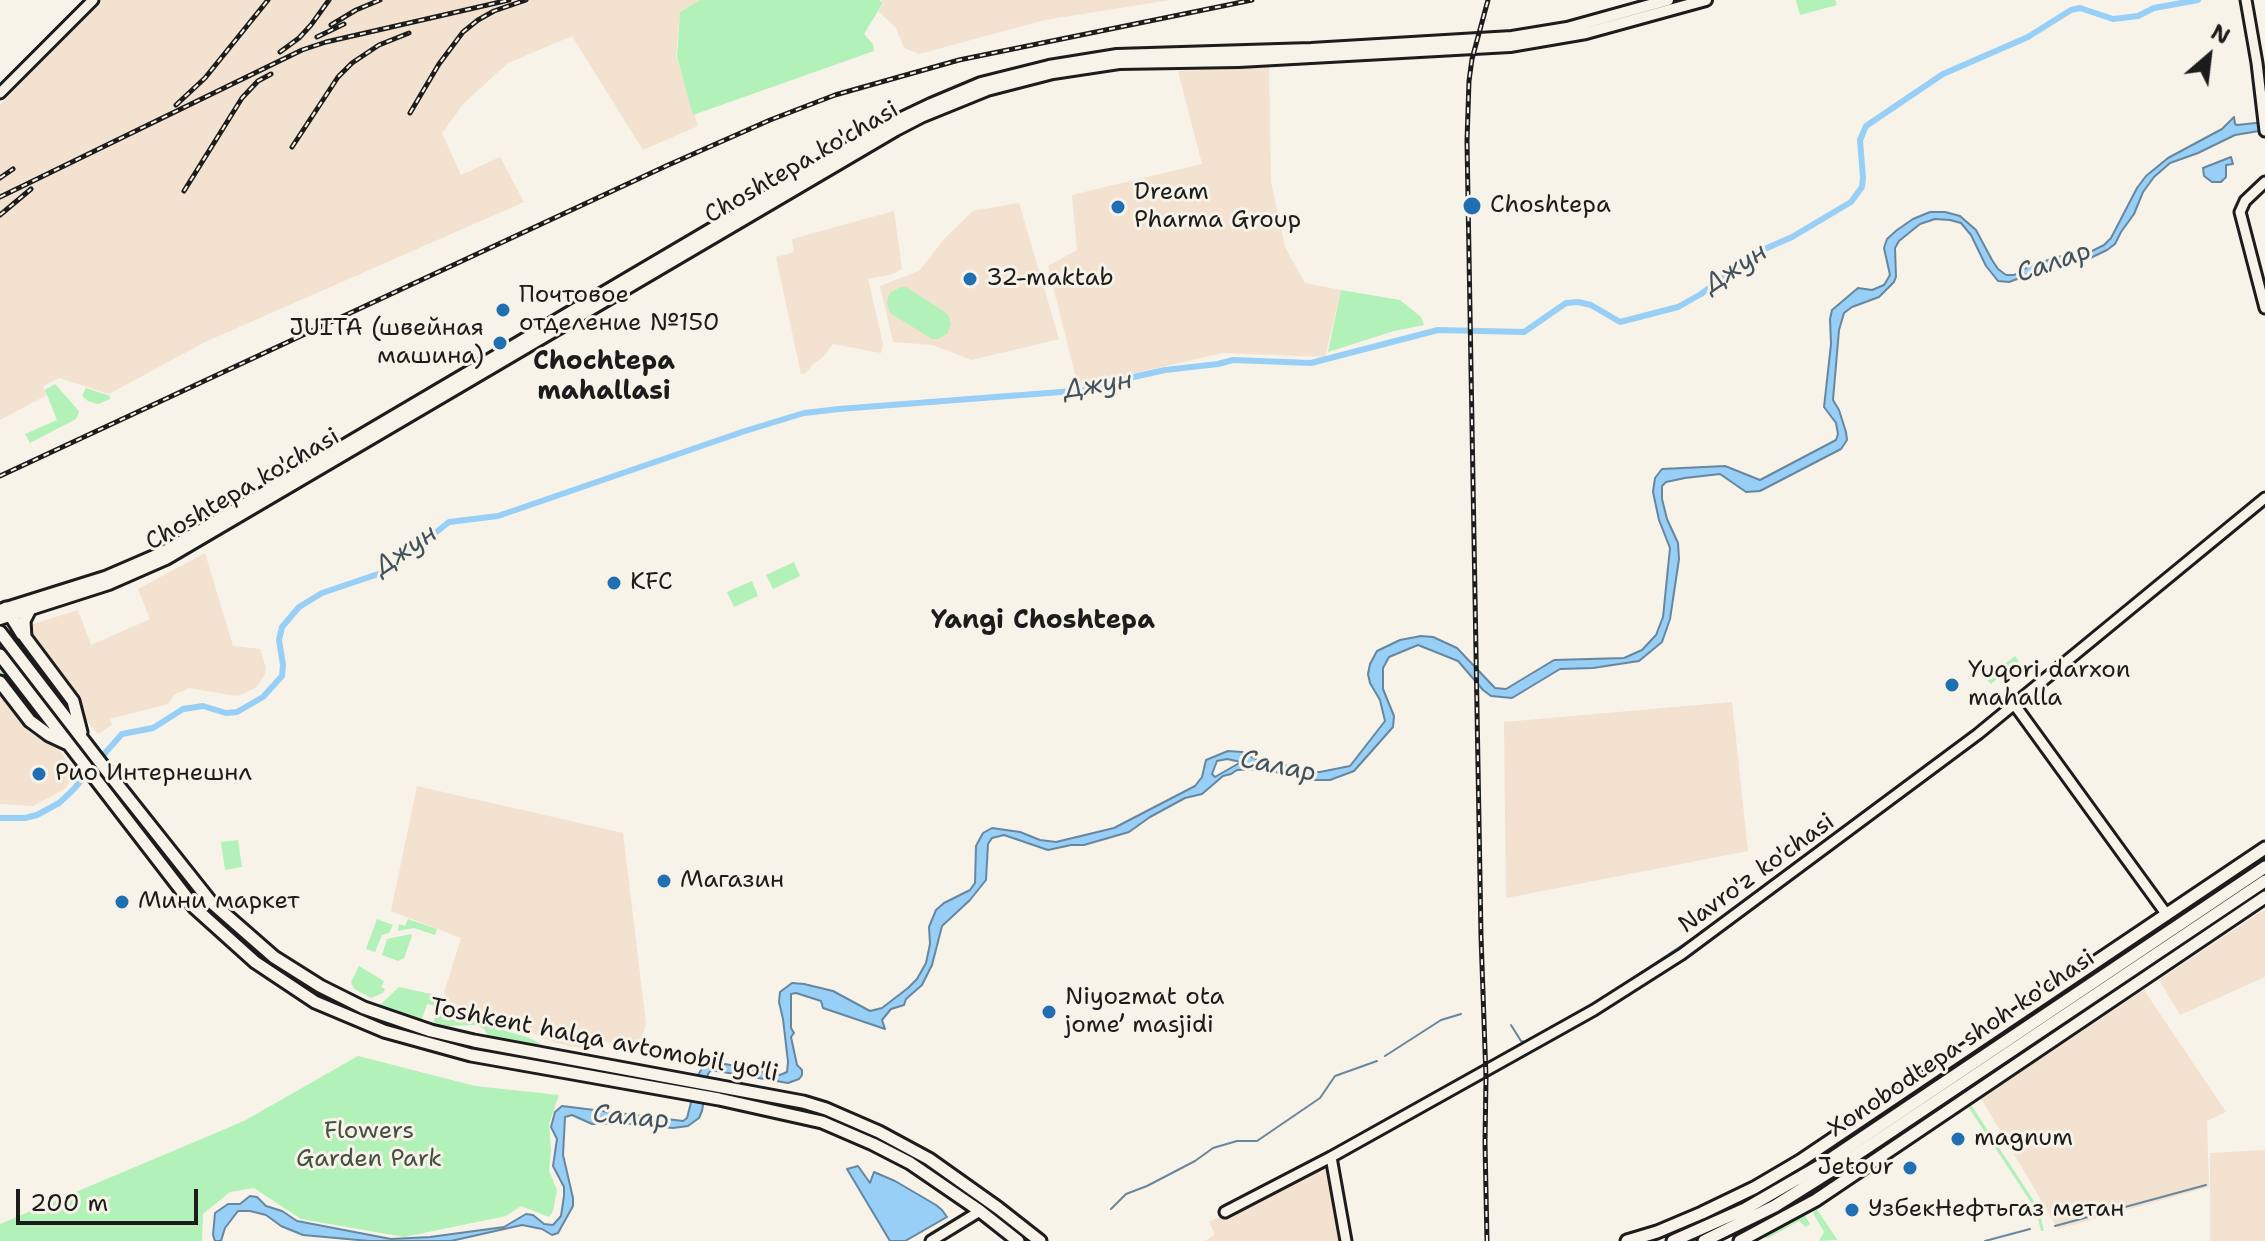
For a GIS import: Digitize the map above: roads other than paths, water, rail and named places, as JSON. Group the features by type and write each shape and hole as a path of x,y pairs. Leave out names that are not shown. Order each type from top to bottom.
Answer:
{"highway":[{"path":"25,637 23,625 30,609"},
{"path":"4,613 73,701 82,736"},
{"name":"Toshkent halqa avtomobil yo'li","path":"0,632 210,901 274,957 320,986 390,1018 474,1041 679,1086"},
{"name":"Toshkent halqa avtomobil yo'li","path":"0,655 195,908 239,949 315,1002 384,1031 471,1055 720,1093 803,1102 826,1109 917,1152 1040,1241"},
{"path":"0,682 30,721 70,745"},
{"path":"1627,1241 1702,1213 1800,1161 2265,848"},
{"name":"Xonobodtepa shoh ko'chasi","path":"1704,1241 1746,1222 1802,1189 2265,867"},
{"path":"2230,871 2251,876"},
{"name":"Xonobodtepa shoh ko'chasi","path":"1673,1241 1745,1209 1823,1164 1928,1094 1953,1083 2004,1043 2191,931 2265,881"},
{"path":"1740,1241 1791,1214 2265,897"},
{"path":"2191,931 2216,929"},
{"path":"471,1055 474,1041"},
{"path":"1979,1041 2004,1043"},
{"path":"1928,1094 1938,1068"},
{"path":"1953,1083 1964,1100"},
{"name":"Toshkent halqa avtomobil yo'li","path":"720,1093 822,1122 897,1156 931,1176 1018,1241"},
{"path":"799,1115 803,1102"},
{"path":"1800,1161 1823,1164"},
{"path":"1791,1214 1802,1189"}],"main road":[{"name":"Choshtepa ko'chasi","path":"4,613 30,609 109,584 150,567 615,290 981,83 1015,73 1117,55 1296,50 1512,37 1567,28 1668,0"},
{"name":"Choshtepa ko'chasi","path":"933,108 1031,78 1086,67 1510,46 1586,33 1706,0"},
{"name":"Choshtepa ko'chasi","path":"4,613 163,552 259,500"}],"street":[{"path":"0,93 93,0"},
{"path":"2246,0 2264,126"},
{"path":"2265,182 2240,208 2265,308"},
{"name":"Navro'z ko'chasi","path":"1225,1212 1331,1157 1594,1010 1682,954 1857,826 2014,704 2265,498"},
{"path":"2014,704 2167,915"},
{"path":"1331,1157 1346,1241"},
{"path":"931,1241 980,1211"}],"water":[{"name":"Салар","path":"2234,117 2237,125 2265,122 2265,130 2235,135 2170,163 2143,192 2134,214 2115,244 2084,261 2058,264 2009,282 1998,281 1961,223 1935,219 1920,224 1899,241 1895,248 1894,282 1879,297 1844,313 1839,330 1833,400 1846,432 1847,440 1841,449 1760,491 1746,492 1720,474 1685,478 1666,482 1662,486 1662,499 1678,543 1679,559 1670,619 1662,642 1639,661 1560,669 1512,698 1491,696 1458,661 1418,645 1389,657 1383,668 1383,689 1394,716 1393,727 1354,771 1330,780 1306,780 1265,769 1237,770 1223,776 1202,794 1185,798 1129,832 1084,845 1048,850 1004,835 992,838 988,844 986,880 942,926 932,965 922,985 906,999 904,1005 891,1009 882,1020 885,1029 823,1008 821,1001 791,994 791,1028 794,1033 791,1037 797,1065 802,1070 799,1079 788,1083 711,1070 702,1111 699,1118 688,1126 592,1124 572,1115 565,1117 563,1155 573,1206 558,1233 552,1235 542,1229 522,1225 451,1241 369,1241 303,1235 281,1226 266,1215 238,1211 225,1228 221,1241 215,1241 215,1213 228,1204 240,1204 250,1196 257,1197 266,1206 282,1211 297,1221 391,1239 504,1227 526,1214 533,1215 544,1224 553,1225 561,1216 564,1196 564,1187 553,1166 557,1139 551,1127 555,1112 562,1106 683,1121 687,1118 698,1075 704,1065 715,1062 780,1075 787,1072 780,992 792,983 804,984 833,991 870,1011 882,1008 908,988 926,963 930,944 929,927 936,910 970,890 975,883 976,846 983,833 992,828 1056,842 1114,828 1195,786 1202,777 1206,760 1228,751 1242,752 1270,765 1282,764 1301,772 1350,766 1385,721 1380,700 1370,683 1370,664 1377,651 1400,640 1433,637 1457,648 1495,688 1506,689 1554,660 1624,658 1642,650 1656,635 1663,617 1670,548 1653,492 1655,478 1662,469 1725,466 1760,480 1836,440 1836,423 1824,407 1832,310 1858,288 1872,290 1884,285 1890,275 1884,248 1887,239 1897,230 1930,212 1960,216 1976,230 1998,269 2006,275 2014,275 2057,257 2090,252 2111,238 2146,176 2168,158 2222,129","holes":["1227,759 1241,762 1215,777 1212,774 1217,761"]},
{"path":"2231,157 2233,164 2226,165 2226,177 2221,182 2212,182 2204,176 2203,168"},
{"path":"858,1166 870,1183 874,1172 895,1181 936,1205 947,1217 905,1241 890,1241 847,1169"}],"waterway":[{"name":"Джун","path":"97,762 122,734 153,728 183,709 203,706 226,713 237,712 263,697 282,676 279,640 282,627 299,607 322,593 387,571 449,522 498,516 804,413 1087,390 1165,370 1233,360 1311,363 1438,330 1524,332 1566,303 1591,305 1620,322 1678,307 1758,252 1792,237 1851,202 1862,187 1860,140 1866,126 1943,74 2028,37 2071,10 2080,8 2113,19 2138,16 2154,8 2198,0"},
{"path":"1978,726 2052,666"},
{"name":"Джун","path":"0,818 37,815 59,803 90,770"},
{"path":"1869,809 1919,771"},
{"path":"1511,1025 1521,1041 1525,1042 1594,1004 1720,920"},
{"path":"1385,1056 1441,1020 1461,1014"},
{"path":"1111,1209 1126,1194 1195,1161 1213,1148 1237,1141 1257,1141 1320,1098 1335,1076 1377,1061"},
{"path":"2055,1226 2206,1185"},
{"path":"1985,1241 2030,1229"}],"railway":[{"path":"176,105 205,78 268,0"},
{"path":"280,52 299,38 329,0"},
{"path":"331,25 380,0"},
{"path":"0,197 302,50 509,0"},
{"path":"410,113 439,64 463,32 494,11 526,0"},
{"path":"0,476 666,166 835,95 959,60 1252,0"},
{"path":"1487,1241 1467,141 1472,59 1488,0"},
{"path":"317,37 344,24"},
{"path":"292,147 338,77 352,63 379,45 409,33"},
{"path":"184,191 242,98 258,81 271,74"},
{"path":"0,178 13,169"},
{"path":"0,215 31,189"}],"place":[{"name":"Choshtepa","path":"1472,206"},
{"name":"Dream Pharma Group","path":"1118,207"},
{"name":"32-maktab","path":"970,279"},
{"name":"Почтовое отделение №150","path":"503,310"},
{"name":"JUITA (швейная машина)","path":"500,343"},
{"name":"KFC","path":"614,583"},
{"name":"Yuqori darxon mahalla","path":"1952,685"},
{"name":"Рио Интернешнл","path":"39,774"},
{"name":"Магазин","path":"664,881"},
{"name":"Мини маркет","path":"122,902"},
{"name":"Niyozmat ota jome’ masjidi","path":"1049,1012"},
{"name":"magnum","path":"1958,1139"},
{"name":"Jetour","path":"1910,1168"},
{"name":"УзбекНефтьгаз метан","path":"1852,1210"}],"district":[{"name":"Chochtepa mahallasi","path":"604,377"},
{"name":"Yangi Choshtepa","path":"1043,621"}],"park label":[{"name":"Flowers Garden Park","path":"369,1146"}]}
